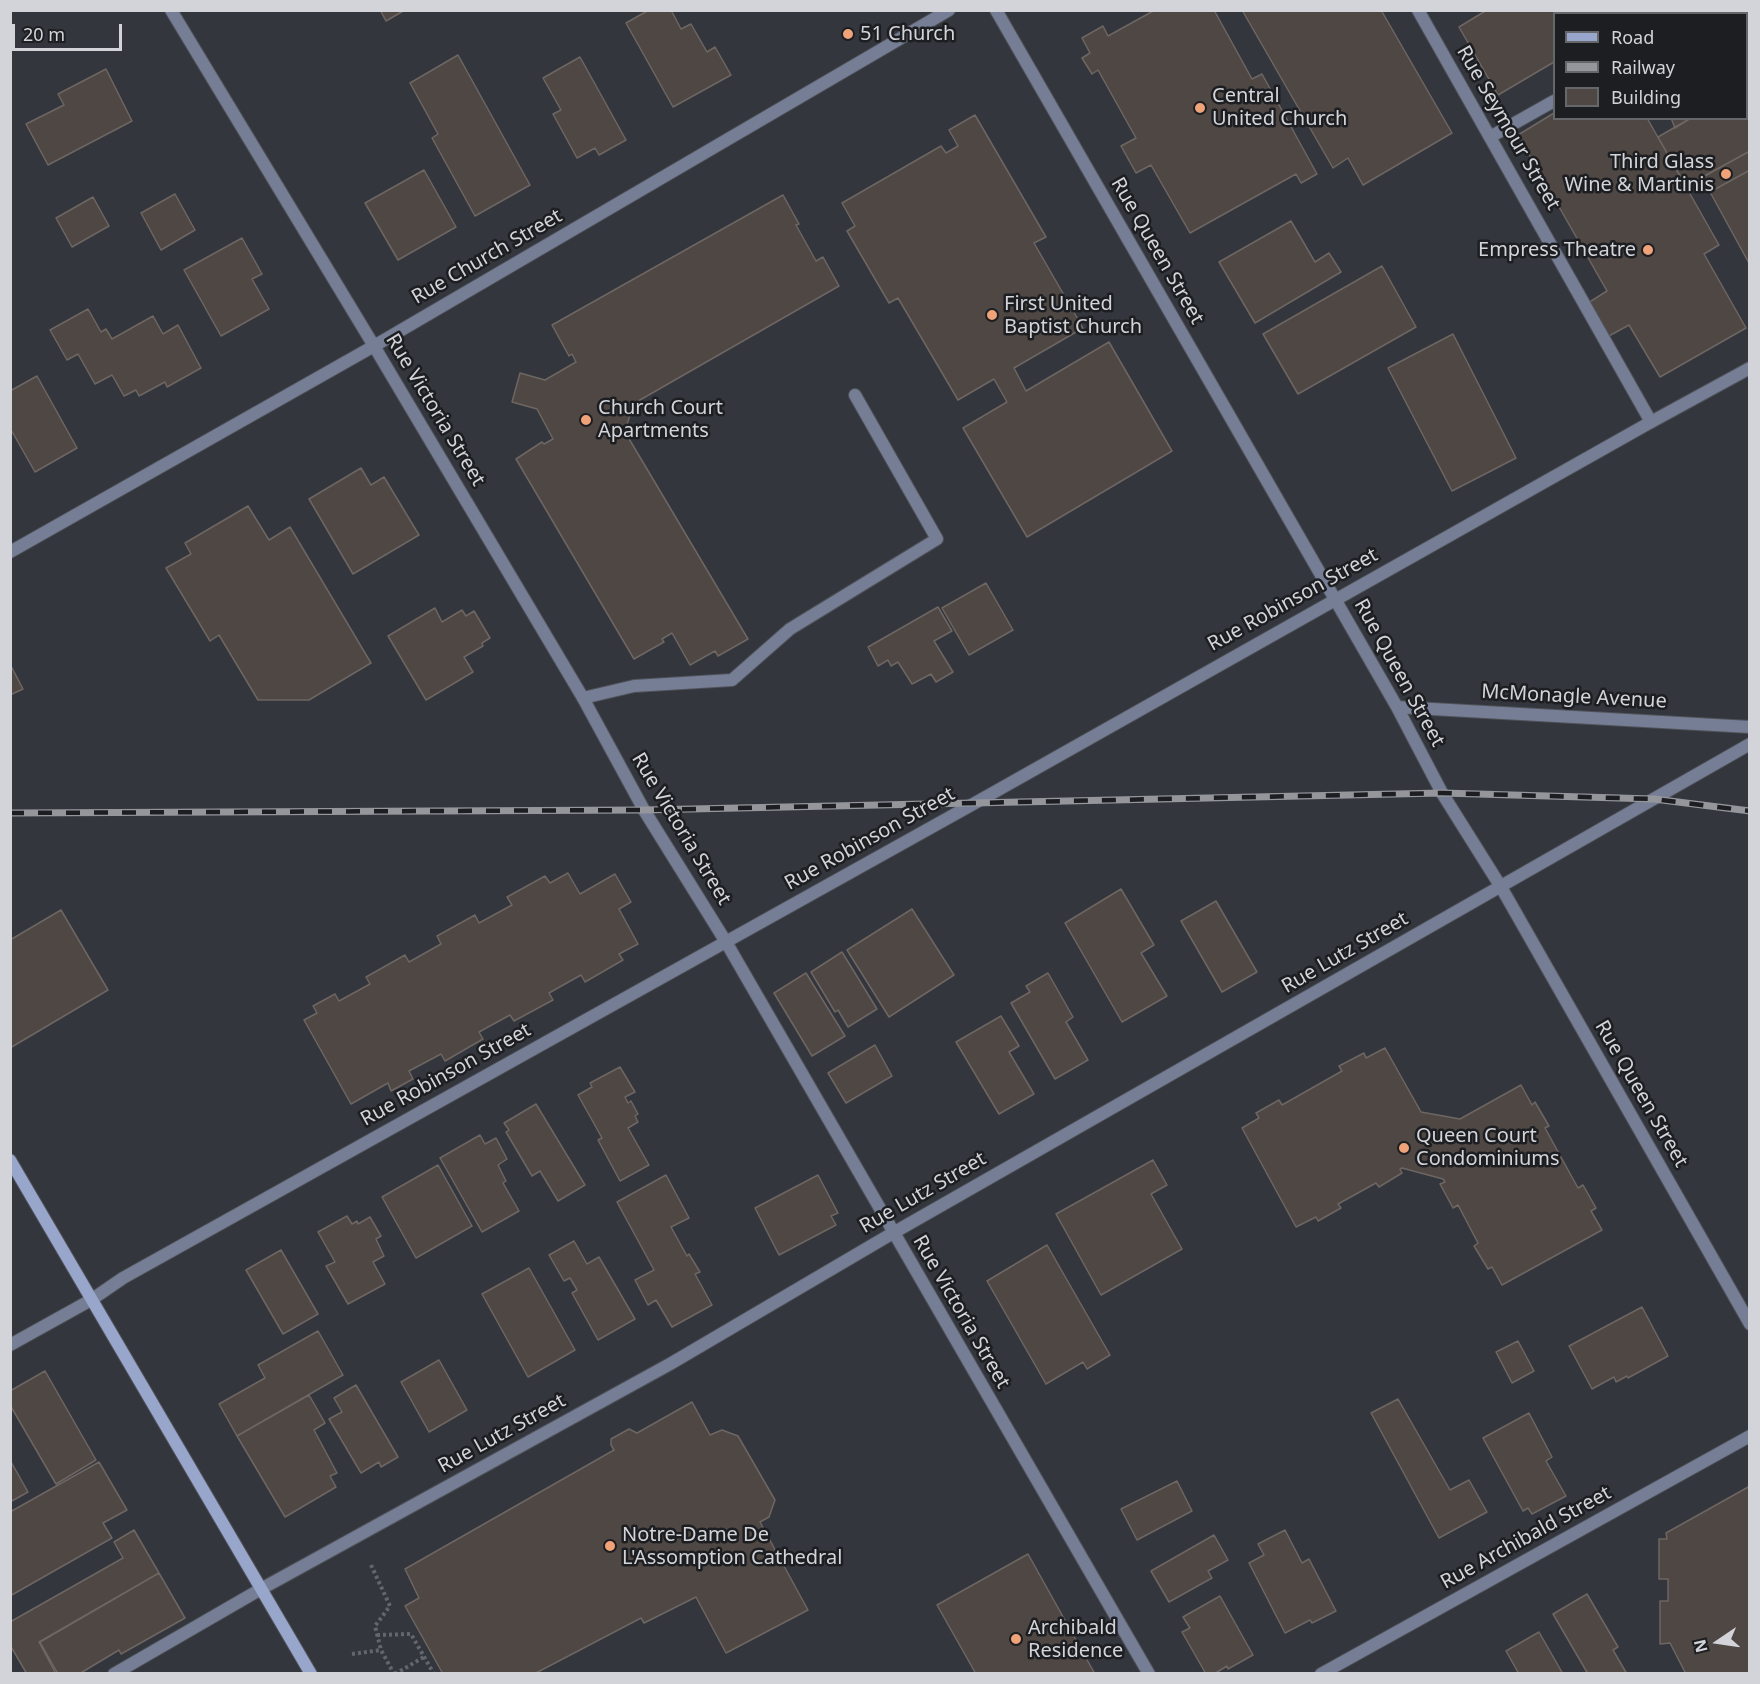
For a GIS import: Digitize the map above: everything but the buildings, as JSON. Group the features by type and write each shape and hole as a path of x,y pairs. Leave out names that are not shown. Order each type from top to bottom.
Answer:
{"main road":[{"path":"10,1160 311,1674"}],"street":[{"name":"Rue Victoria Street","path":"171,10 583,698 644,810 726,942 1149,1674"},
{"name":"Rue Church Street","path":"10,552 374,346 949,10"},
{"name":"Rue Queen Street","path":"996,10 1397,706 1442,793 1501,887 1749,1324"},
{"name":"Rue Seymour Street","path":"1418,10 1651,422"},
{"path":"1490,137 1553,102"},
{"name":"Rue Robinson Street","path":"10,1345 91,1300 123,1278 985,798 1749,368"},
{"path":"583,698 634,686 732,680 790,629 937,539 855,395"},
{"name":"McMonagle Avenue","path":"1397,706 1749,727"},
{"name":"Rue Lutz Street","path":"114,1674 261,1589 670,1364 893,1233 1749,744"},
{"name":"Rue Archibald Street","path":"1321,1674 1749,1436"}],"path":[{"path":"370,1565 390,1606 375,1626 381,1650 394,1674 423,1657"},
{"path":"377,1635 411,1634 434,1674"},
{"path":"352,1654 381,1650"}],"railway":[{"path":"10,813 644,810 1442,793 1654,799 1750,811"}],"place":[{"name":"51 Church","path":"848,34"},
{"name":"Central United Church","path":"1200,108"},
{"name":"Third Glass Wine & Martinis","path":"1726,174"},
{"name":"Empress Theatre","path":"1648,250"},
{"name":"First United Baptist Church","path":"992,315"},
{"name":"Church Court Apartments","path":"586,420"},
{"name":"Queen Court Condominiums","path":"1404,1148"},
{"name":"Notre-Dame De L'Assomption Cathedral","path":"610,1546"},
{"name":"Archibald Residence","path":"1016,1639"}]}
